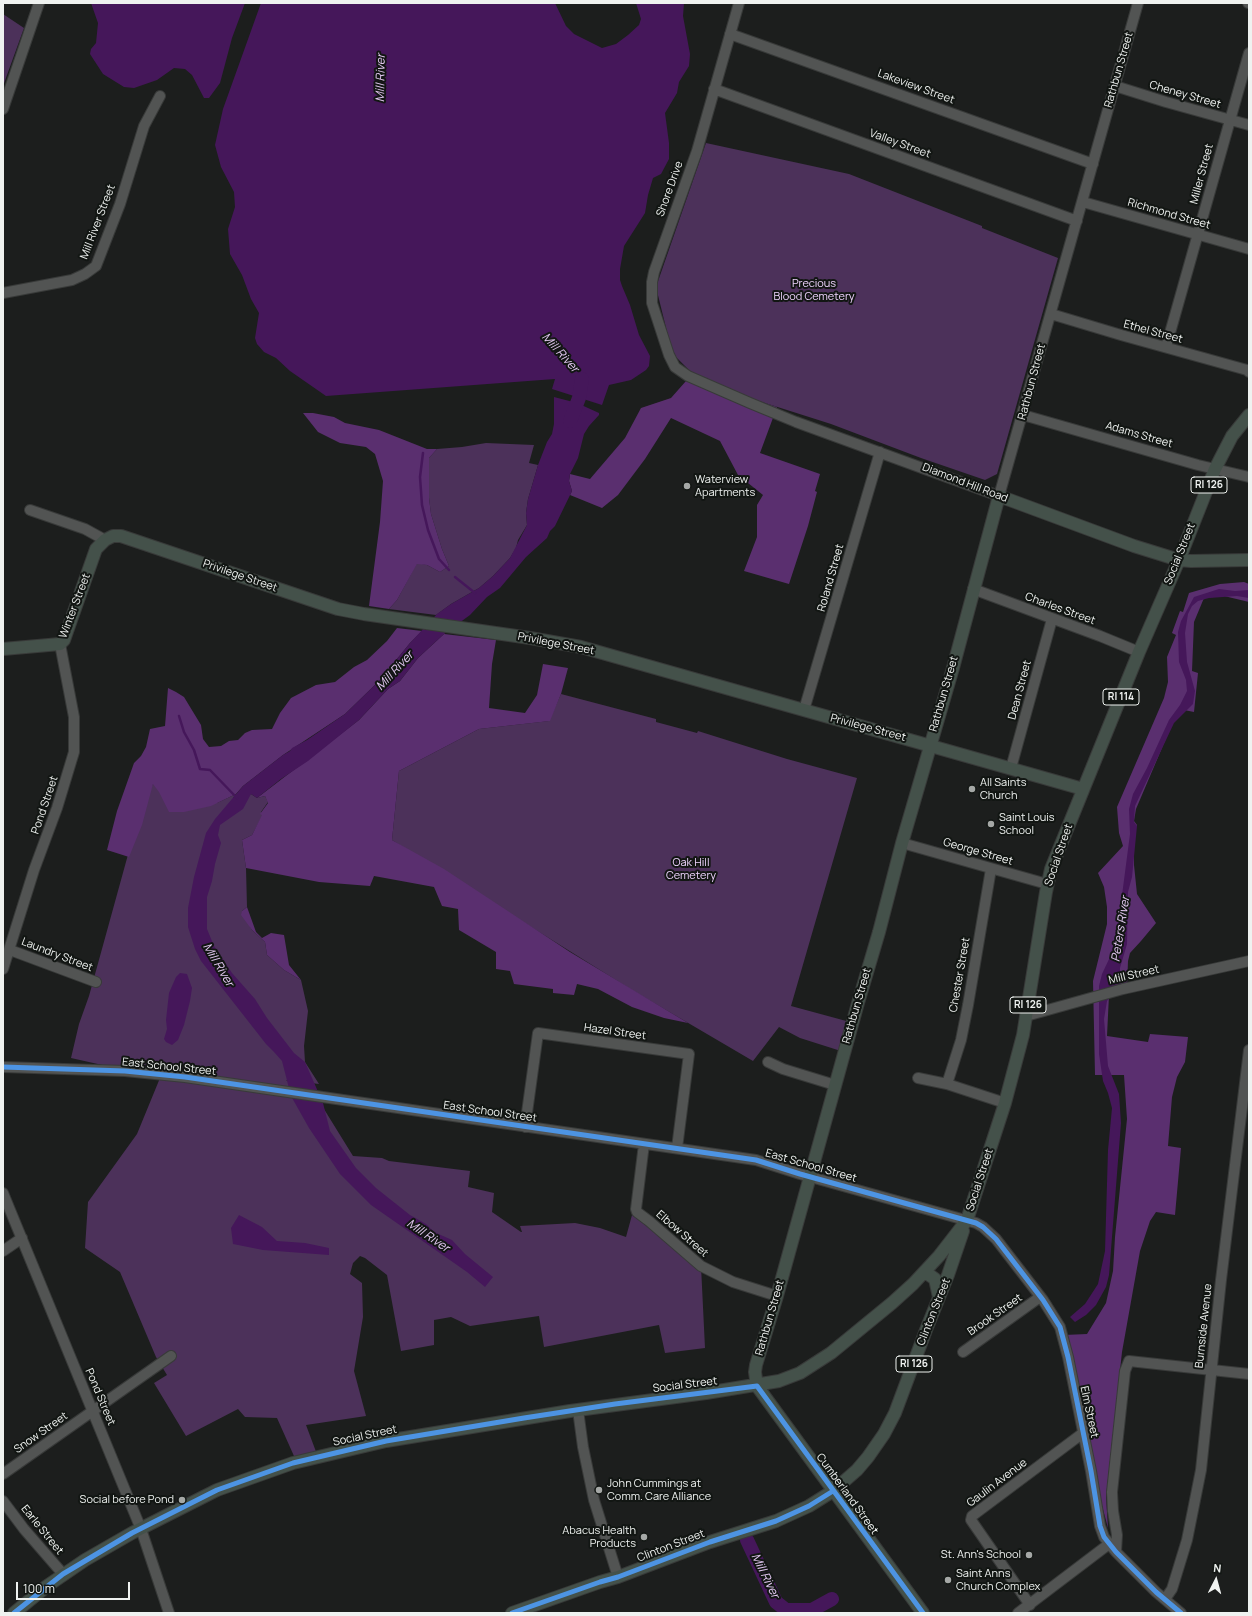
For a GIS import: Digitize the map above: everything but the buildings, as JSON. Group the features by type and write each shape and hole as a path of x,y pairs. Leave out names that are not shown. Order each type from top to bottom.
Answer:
{"main road":[{"name":"Social Street","path":"14,1613 63,1574 141,1529 216,1490 293,1463 386,1442 578,1410 757,1386 789,1378 820,1360 892,1303 923,1274 967,1220 1005,1103 1023,1035 1048,884 1060,844 1084,789 1139,652 1179,560 1215,469 1232,436 1249,415"},
{"name":"Diamond Hill Road","path":"999,496 1134,546 1179,560 1191,562 1249,560"},
{"name":"Rathbun Street","path":"757,1386 756,1365 777,1296 809,1176 879,932 929,745 953,668 999,496"},
{"name":"Privilege Street","path":"105,540 113,536 126,537 338,609 581,647 1084,789"},
{"name":"Winter Street","path":"3,649 60,644 64,640 96,549 105,540"},
{"name":"Clinton Street","path":"512,1613 618,1577 710,1542 798,1512 817,1502 833,1491 857,1470 868,1457 884,1434 895,1413 948,1275 967,1220"},
{"path":"923,1274 928,1274 935,1279 939,1297"},
{"name":"Cumberland Street","path":"757,1386 923,1613"}],"street":[{"path":"3,109 39,3"},
{"name":"Shore Drive","path":"688,376 675,367 666,350 652,303 651,291 654,272 697,151 739,3"},
{"name":"Rathbun Street","path":"999,496 1023,416 1138,3"},
{"name":"Lakeview Street","path":"730,34 1093,164"},
{"name":"Miller Street","path":"1166,347 1249,53"},
{"name":"Cheney Street","path":"1115,86 1249,125"},
{"name":"Valley Street","path":"714,89 1077,222"},
{"name":"Mill River Street","path":"3,293 72,280 85,274 96,266 119,204 144,126 160,96"},
{"name":"Richmond Street","path":"1083,202 1249,249"},
{"name":"Ethel Street","path":"1051,314 1248,369"},
{"name":"Diamond Hill Road","path":"688,376 796,422 999,496"},
{"name":"Adams Street","path":"1023,416 1249,477"},
{"name":"Roland Street","path":"804,710 880,452"},
{"path":"30,510 85,529 105,540"},
{"name":"Charles Street","path":"973,589 1139,652"},
{"name":"Dean Street","path":"1011,768 1052,619"},
{"name":"Pond Street","path":"3,969 34,870 57,808 74,752 74,717 60,644"},
{"name":"George Street","path":"902,843 1048,884"},
{"name":"Chester Street","path":"947,1084 961,1040 991,869"},
{"name":"Laundry Street","path":"10,950 96,982"},
{"name":"Mill Street","path":"1026,1016 1123,989 1249,961"},
{"name":"Hazel Street","path":"525,1127 538,1033 689,1054 677,1148"},
{"name":"Burnside Avenue","path":"1165,1599 1172,1589 1178,1571 1196,1505 1249,1050"},
{"path":"768,1062 783,1069 835,1085"},
{"name":"East School Street","path":"3,1067 154,1074 185,1077 756,1160 967,1220"},
{"path":"918,1078 947,1084 1005,1103"},
{"name":"Elbow Street","path":"644,1144 636,1209 637,1212 701,1266 733,1282 777,1296"},
{"name":"Pond Street","path":"3,1193 141,1529 170,1613"},
{"name":"Elm Street","path":"967,1220 983,1227 996,1239 1057,1322 1064,1339 1100,1526 1104,1537 1116,1552 1181,1613"},
{"path":"3,1251 22,1238"},
{"name":"Brook Street","path":"963,1352 1040,1297"},
{"name":"Snow Street","path":"3,1474 171,1356"},
{"path":"1116,1552 1117,1535 1113,1511 1112,1492 1127,1365 1129,1361 1249,1374"},
{"path":"578,1410 583,1447 594,1500 618,1577"},
{"name":"Gaulin Avenue","path":"1030,1605 971,1520 972,1516 1083,1432"},
{"name":"Earle Street","path":"3,1500 24,1529 63,1574"},
{"path":"1018,1613 1109,1544"}],"green space":[{"path":"3,14 24,28 3,86"},
{"name":"Precious Blood Cemetery","path":"706,143 849,174 982,226 982,228 1058,258 997,474 985,480 831,424 743,396 690,371 676,357 670,344 656,287"},
{"path":"486,443 534,445 529,463 538,465 528,499 526,513 527,525 518,540 516,548 510,558 479,588 451,604 436,615 389,609 397,600 417,563 427,565 440,572 449,566 431,514 429,498 429,458 437,449"},
{"name":"Oak Hill Cemetery","path":"561,694 656,719 656,722 697,733 698,731 787,759 857,778 791,1006 850,1022 844,1052 800,1038 779,1027 753,1061 632,990 392,840 399,771 479,729 549,721"},
{"path":"153,783 217,803 236,794 233,798 251,794 257,798 265,796 268,802 261,812 263,815 252,835 242,840 246,868 247,907 242,911 252,930 265,942 267,955 284,970 301,980 308,1011 304,1046 305,1062 319,1084 286,1080 319,1101 353,1156 382,1158 389,1161 470,1171 468,1187 494,1193 492,1212 521,1232 520,1226 575,1223 600,1228 626,1237 632,1215 701,1266 705,1348 665,1353 659,1325 544,1347 539,1316 470,1326 451,1317 434,1320 434,1345 401,1351 387,1275 365,1258 360,1256 353,1263 350,1274 362,1283 363,1317 354,1371 366,1416 306,1425 318,1457 298,1465 277,1418 245,1417 238,1409 186,1436 154,1383 167,1375 156,1357 120,1272 85,1248 88,1202 137,1134 160,1078 71,1058 79,1024 89,996 129,851"}],"shaded area":[{"path":"690,371 743,396 777,407 760,453 820,474 808,526 789,584 744,571 757,537 757,505 763,495 738,475 720,441 671,418 645,459 618,495 602,508 570,495 572,491 569,481 570,474 590,479 625,438 641,408 671,398 686,381"},
{"path":"303,413 313,413 334,417 345,423 379,430 427,449 437,449 429,458 429,498 431,514 449,566 440,572 427,565 417,564 397,600 389,609 369,606 380,522 383,481 375,454 366,447 340,443 318,432"},
{"path":"1244,582 1249,584 1249,602 1224,596 1204,598 1194,622 1192,671 1198,673 1194,712 1184,710 1173,722 1136,809 1134,821 1137,825 1134,833 1134,865 1137,894 1156,923 1130,953 1128,961 1127,988 1109,995 1107,1036 1148,1042 1150,1034 1188,1037 1185,1062 1177,1077 1172,1097 1168,1146 1181,1148 1175,1215 1156,1212 1150,1221 1140,1251 1122,1352 1106,1497 1108,1528 1088,1453 1064,1335 1087,1334 1106,1303 1113,1271 1127,1119 1124,1075 1095,1075 1093,981 1107,924 1107,907 1104,887 1098,873 1123,846 1119,833 1117,807 1164,698 1168,682 1167,657 1176,635 1172,633 1180,611 1183,612 1189,593 1220,584"},
{"path":"397,628 422,631 410,643 379,681 345,714 283,755 243,786 236,794 211,806 184,812 169,812 159,792 153,784 142,825 129,857 107,850 117,811 134,763 141,756 146,747 150,729 165,726 168,688 184,697 201,725 203,739 209,747 221,746 229,741 238,740 245,733 252,730 272,729 280,713 291,698 316,685 335,682 354,667 367,660 387,641"},
{"path":"444,634 496,640 492,664 489,708 525,713 537,695 543,664 568,668 561,694 550,721 479,729 399,771 392,840 444,869 570,952 688,1023 664,1018 632,1007 598,989 577,984 574,995 553,993 553,989 514,984 510,971 496,969 496,952 459,930 458,909 442,906 434,887 374,876 370,886 319,882 246,868 242,840 252,835 262,815 260,814 268,803 265,796 257,798 359,720 388,689 400,681 418,658"},
{"path":"247,907 256,932 262,938 271,933 284,935 289,965 301,980 284,970 267,955 265,942 252,930 241,915 242,911"}],"water":[{"path":"91,3 245,3 232,38 220,83 209,98 204,98 192,75 185,69 174,68 157,80 134,88 124,87 103,74 90,54 91,49 96,43 98,23"},
{"path":"261,3 555,3 566,26 574,34 602,48 616,44 639,25 641,19 636,3 684,3 683,16 690,54 689,66 679,82 677,93 665,113 669,143 669,159 661,174 653,178 645,213 624,246 620,269 620,280 622,286 630,305 639,335 650,356 649,366 646,370 631,380 609,385 602,405 552,389 555,379 326,396 290,371 276,358 264,352 257,344 255,338 259,313 251,299 242,275 230,254 228,229 235,207 234,192 221,167 215,145 223,109"},
{"path":"554,397 577,403 599,413 599,415 584,434 578,458 570,474 569,481 572,491 555,526 550,531 547,538 526,557 500,588 487,597 470,615 444,634 418,658 400,681 388,689 359,720 308,761 281,779 257,798 251,794 243,809 220,825 218,835 221,843 207,897 207,929 214,946 232,973 255,999 267,1018 294,1053 305,1062 323,1103 330,1131 356,1168 376,1188 410,1215 426,1224 434,1232 452,1240 465,1254 493,1277 485,1287 467,1272 371,1205 340,1174 309,1128 291,1096 282,1061 266,1044 201,961 195,949 188,927 188,908 194,877 206,833 215,819 243,786 292,748 307,740 345,714 379,681 410,643 437,614 479,588 510,558 527,525 526,513 528,499 538,465 547,442 552,434 554,424"},
{"path":"1219,589 1235,591 1249,590 1249,598 1237,596 1209,598 1198,601 1192,606 1188,614 1185,633 1187,662 1195,691 1193,704 1174,723 1135,806 1134,822 1137,826 1132,877 1128,892 1127,944 1120,968 1120,983 1107,1001 1104,1019 1108,1066 1119,1094 1121,1123 1109,1275 1106,1287 1096,1305 1086,1315 1075,1322 1070,1317 1085,1304 1098,1284 1105,1251 1108,1150 1112,1108 1103,1081 1099,1054 1099,986 1102,974 1110,957 1118,926 1130,834 1129,809 1133,794 1147,768 1169,720 1180,705 1187,691 1186,680 1179,662 1178,632 1181,621 1194,597"},
{"path":"180,973 187,974 192,988 184,1025 178,1040 172,1045 164,1039 167,1029 166,1020 169,993 176,977"},
{"path":"239,1215 262,1227 277,1241 305,1243 329,1248 329,1255 263,1250 233,1244 231,1228"}],"waterway":[{"name":"Mill River","path":"570,421 579,398 582,379"},
{"path":"423,453 420,477 422,505 428,530 439,559 449,570"},
{"path":"455,577 475,593"},
{"path":"179,716 184,732 194,750 200,769 210,770 237,798"},
{"name":"Mill River","path":"747,1540 776,1602 786,1610"},
{"name":"Peters River","path":"785,1613 786,1610 812,1610 832,1599"}],"cycle path":[{"path":"3,1067 125,1071 185,1077 756,1160 800,1174 976,1223 983,1227 996,1239 1043,1300 1060,1327 1068,1357 1091,1471 1100,1526 1104,1537 1116,1552 1156,1592 1181,1613"},
{"path":"14,1613 63,1574 132,1533 217,1490 293,1463 386,1441 524,1418 615,1404 757,1386 923,1613"},
{"path":"512,1613 618,1577 710,1542 776,1521 809,1506 833,1491"}],"place":[{"name":"Waterview Apartments","path":"687,486"},
{"name":"All Saints Church","path":"972,789"},
{"name":"Saint Louis School","path":"991,824"},
{"name":"John Cummings at Comm. Care Alliance","path":"599,1490"},
{"name":"Social before Pond","path":"182,1500"},
{"name":"Abacus Health Products","path":"644,1537"},
{"name":"St. Ann's School","path":"1029,1555"},
{"name":"Saint Anns Church Complex","path":"948,1580"}]}
